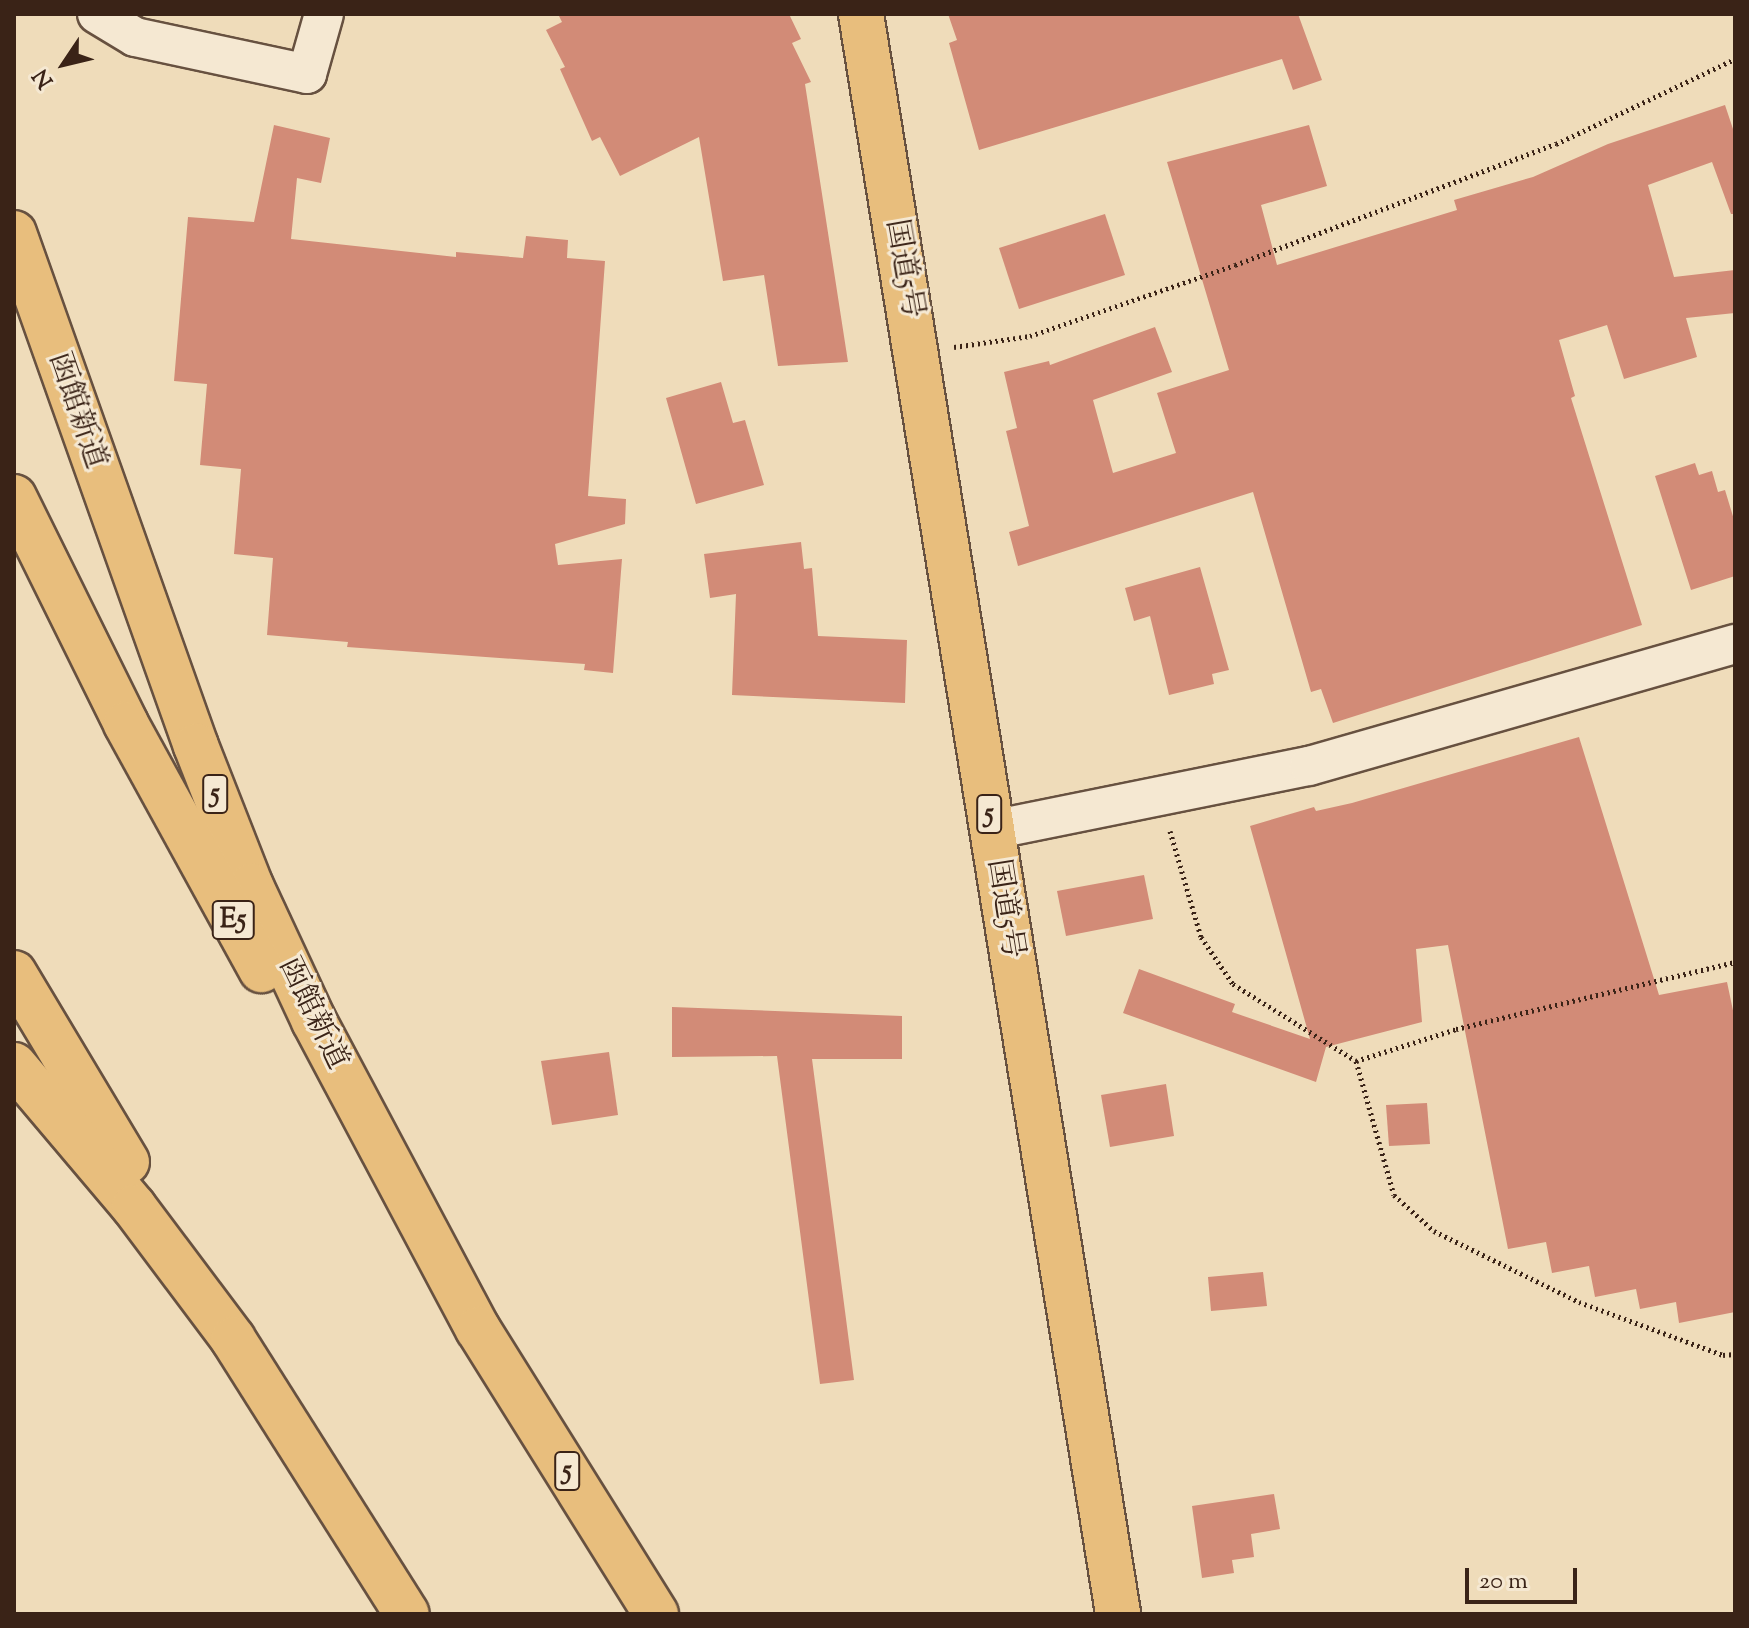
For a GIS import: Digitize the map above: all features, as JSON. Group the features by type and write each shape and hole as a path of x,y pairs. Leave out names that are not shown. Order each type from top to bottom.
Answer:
{"highway":[{"name":"国道5号","path":"861,14 918,352 991,830 1118,1614"},
{"name":"函館新道","path":"14,233 141,596 251,886 380,1152 478,1329 656,1614"},
{"name":"E5","path":"14,497 191,845 302,1042 478,1329"},
{"path":"14,973 233,1339 407,1614"},
{"path":"14,1065 82,1142 233,1339"}],"street":[{"path":"97,14 135,37 307,74 324,14"},
{"path":"991,830 1309,766 1735,644"}],"path":[{"path":"918,352 1030,336 1235,265 1556,144 1735,59"},
{"path":"1160,796 1201,937 1233,984 1356,1061 1394,1195 1434,1231 1579,1302 1723,1355 1735,1354"},
{"path":"1356,1061 1456,1029 1735,962"}],"building":[{"path":"558,14 789,14 801,39 792,43 811,82 805,84 848,362 778,366 764,275 723,281 699,137 620,176 600,137 592,141 560,69 565,67 546,30 562,22"},
{"path":"948,14 1298,14 1322,80 1293,90 1282,59 979,150 949,43 957,40"},
{"path":"1725,105 1735,135 1735,214 1731,214 1712,162 1648,185 1674,277 1735,270 1735,313 1686,318 1697,357 1624,379 1607,325 1559,340 1575,396 1571,398 1642,625 1333,723 1321,689 1311,692 1253,492 1018,566 1009,532 1029,526 1006,431 1017,428 1004,372 1049,361 1050,365 1155,327 1172,372 1093,400 1113,473 1176,453 1157,393 1229,370 1167,162 1309,125 1327,186 1261,205 1277,265 1457,210 1454,200 1533,177 1608,144"},
{"path":"274,125 330,138 321,183 297,178 291,239 456,257 456,252 523,258 526,236 568,240 567,258 605,261 588,496 626,499 625,524 555,544 558,565 622,559 613,673 584,670 585,664 347,647 348,642 267,635 273,558 234,554 241,469 200,465 207,384 174,381 188,217 254,222"},
{"path":"1105,214 1125,275 1019,309 999,248"},
{"path":"721,382 733,423 745,420 764,485 696,504 666,398"},
{"path":"1695,463 1699,475 1712,471 1718,492 1725,490 1735,523 1735,576 1691,590 1655,476"},
{"path":"801,542 804,569 812,568 818,636 907,640 905,703 732,695 736,594 710,598 704,554"},
{"path":"1200,567 1229,670 1212,674 1214,684 1169,695 1150,616 1134,621 1125,588"},
{"path":"1579,737 1659,995 1727,982 1735,1020 1735,1312 1679,1323 1676,1302 1640,1309 1636,1289 1595,1297 1589,1266 1552,1273 1546,1242 1508,1249 1448,945 1416,949 1422,1022 1326,1047 1316,1082 1123,1013 1139,969 1235,1004 1232,1012 1310,1039 1250,826 1314,807 1316,811 1352,803"},
{"path":"1144,875 1153,919 1066,936 1057,891"},
{"path":"672,1007 902,1016 902,1059 812,1059 854,1380 820,1384 777,1056 672,1057"},
{"path":"609,1052 618,1115 552,1125 541,1061"},
{"path":"1166,1084 1174,1136 1110,1147 1101,1095"},
{"path":"1427,1103 1430,1144 1389,1146 1386,1105"},
{"path":"1263,1272 1267,1306 1211,1311 1208,1277"},
{"path":"1274,1494 1280,1529 1251,1534 1254,1557 1232,1560 1234,1573 1202,1578 1192,1506"}]}
